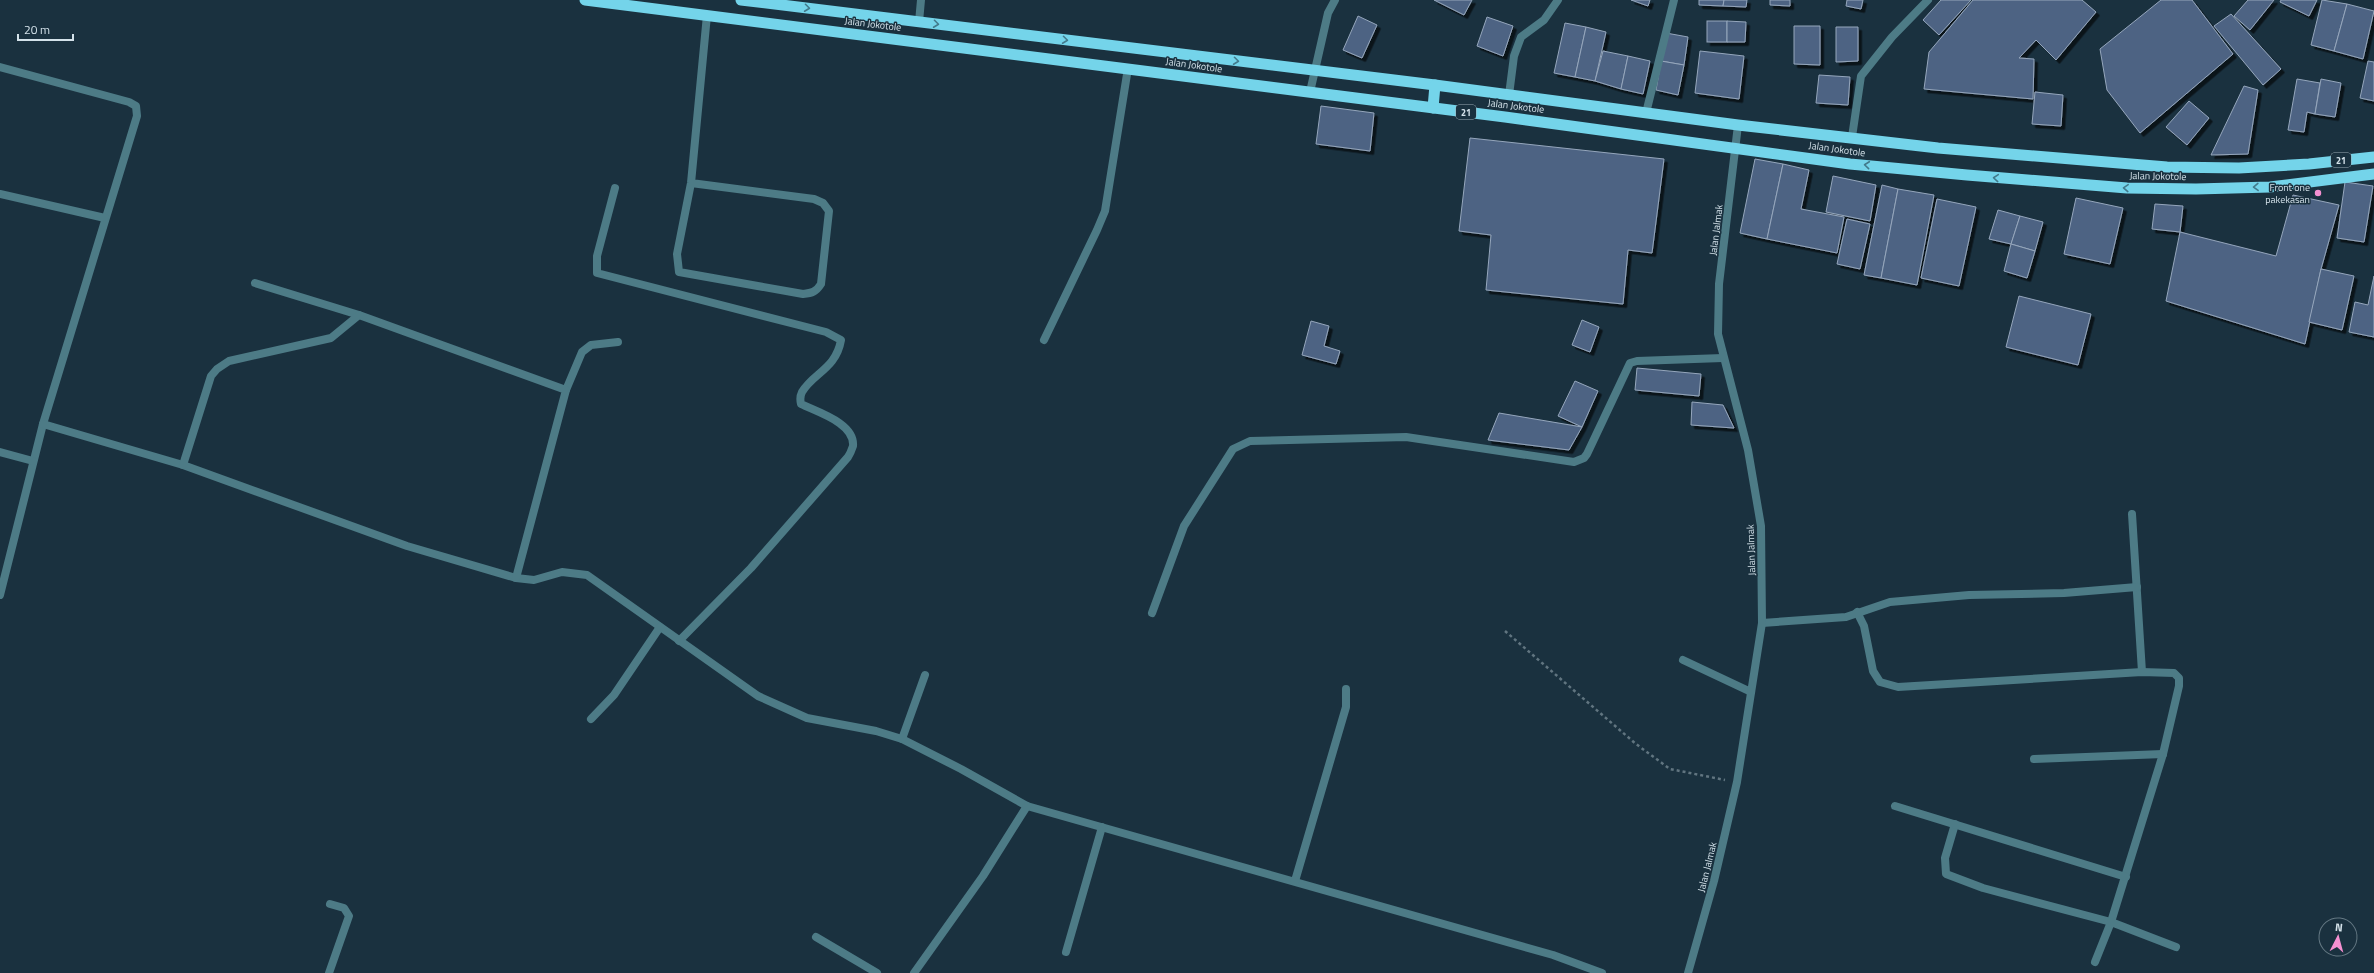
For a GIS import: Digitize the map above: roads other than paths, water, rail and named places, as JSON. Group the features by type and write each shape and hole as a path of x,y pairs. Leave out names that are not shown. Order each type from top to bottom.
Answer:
{"highway":[{"name":"Jalan Jokotole","path":"585,0 1128,68 1737,147 1850,164 2050,183 2127,188 2196,189 2270,187 2374,174"},
{"name":"Jalan Jokotole","path":"740,0 1434,85 1738,125 1968,151 2167,167 2239,168 2309,164 2374,156"},
{"path":"1433,108 1434,85"}],"street":[{"path":"919,22 921,0"},
{"path":"1310,92 1328,13 1335,0"},
{"path":"1509,95 1514,56 1521,37 1544,20 1558,0"},
{"path":"1646,113 1674,0"},
{"path":"1852,137 1861,76 1892,37 1928,0"},
{"path":"692,183 814,199 823,204 829,211 821,284 818,290 813,293 803,294 679,272 677,254 692,183 707,15"},
{"path":"0,67 129,102 136,106 137,116 43,424 0,596"},
{"path":"1044,340 1105,211 1128,68"},
{"name":"Jalan Jalmak","path":"1688,973 1714,881 1737,782 1762,622 1761,526 1748,450 1718,334 1719,284 1737,147 1738,125"},
{"path":"615,188 598,256 597,273 826,332 842,340 840,349 830,365 802,392 800,400 801,404 843,426 851,437 853,446 848,458 751,568 679,641"},
{"path":"0,194 105,218"},
{"path":"255,283 359,315 566,390"},
{"path":"183,464 211,376 217,368 229,361 331,338 359,315"},
{"path":"517,574 566,390 582,352 591,345 618,342"},
{"path":"1152,613 1184,526 1233,449 1239,445 1250,441 1406,437 1574,462 1584,458 1588,454 1630,363 1637,360 1723,358"},
{"path":"43,424 183,464 407,546 517,574 534,580 562,572 587,576 758,696 807,718 876,731 902,739 961,769 1028,806 1064,818 1102,827 1295,881 1553,955 1585,970 1602,973"},
{"path":"0,452 33,461"},
{"path":"2132,514 2142,672"},
{"path":"1762,622 1846,617 1890,602 1969,595 2064,593 2137,587"},
{"path":"1857,612 1864,626 1873,671 1880,682 1898,687 2142,672 2174,673 2179,678 2179,686 2163,754 2126,877 2111,922 2095,962"},
{"path":"591,720 614,695 660,627"},
{"path":"1683,660 1751,692"},
{"path":"902,739 925,675"},
{"path":"1295,881 1346,707 1346,689"},
{"path":"2034,760 2163,754"},
{"path":"914,973 983,876 1028,806"},
{"path":"1895,806 2126,877"},
{"path":"1955,824 1945,858 1946,874 1983,888 2111,922 2176,947"},
{"path":"1066,952 1102,827"},
{"path":"329,973 349,916 344,908 330,904"},
{"path":"816,937 876,973"}],"place":[{"name":"Front one pakekasan","path":"2318,193"}]}
